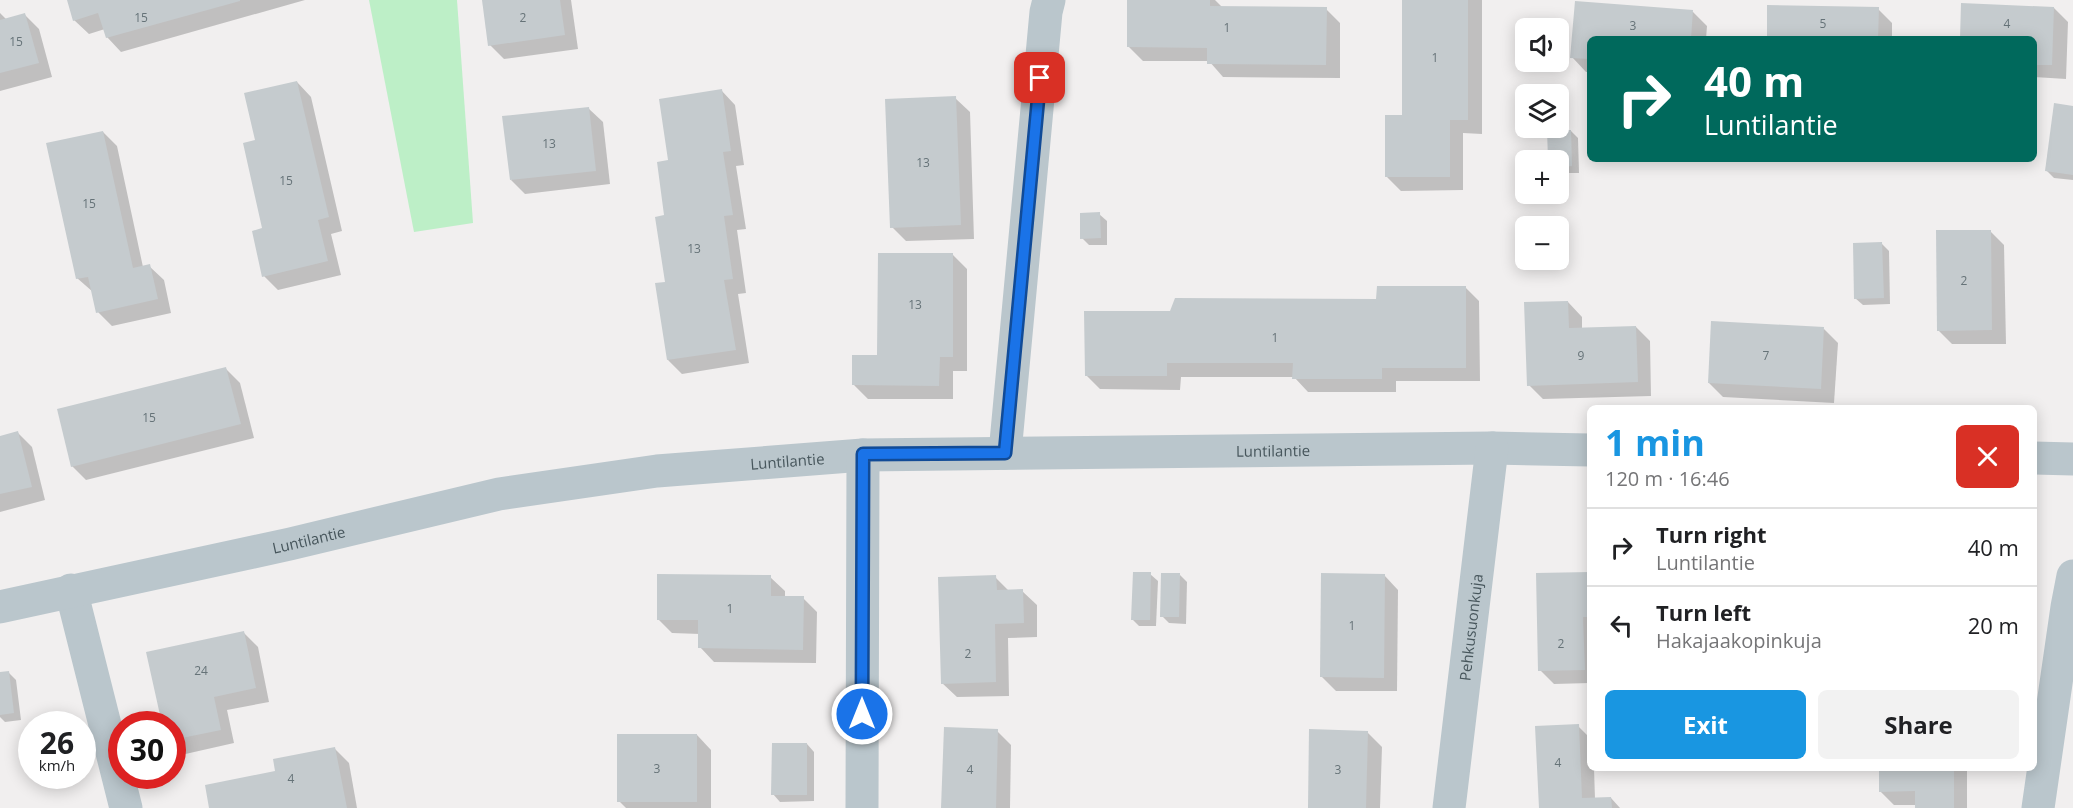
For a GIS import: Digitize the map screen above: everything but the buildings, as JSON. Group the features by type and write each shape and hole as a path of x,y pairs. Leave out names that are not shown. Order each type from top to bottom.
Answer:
{"street":[{"path":"1005,453 1046,12 1049,0"},
{"name":"Luntilantie","path":"0,607 290,544 499,494 657,471 863,454 1492,448 1587,450"},
{"name":"Pehkusuonkuja","path":"1449,808 1492,448"},
{"path":"862,808 863,454"},
{"path":"2037,458 2073,459"},
{"path":"2038,808 2073,576"},
{"path":"71,590 126,808"}],"green space":[{"path":"369,0 457,0 473,223 414,232"}],"route":[{"path":"862,714 863,454 1005,453 1040,78"}]}
